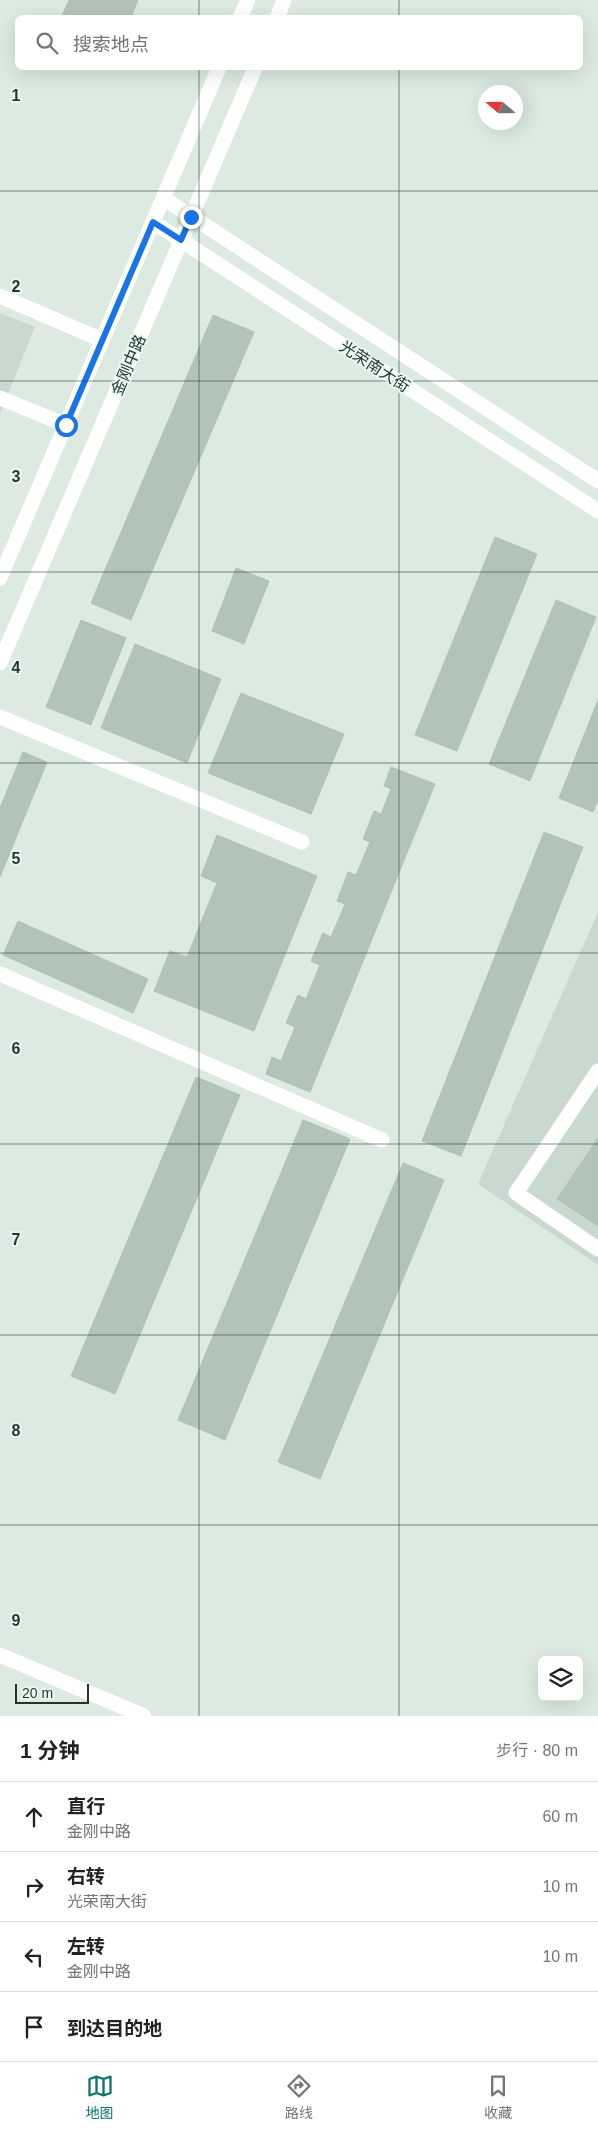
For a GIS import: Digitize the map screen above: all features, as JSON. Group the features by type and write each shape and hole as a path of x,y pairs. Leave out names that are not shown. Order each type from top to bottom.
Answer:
{"street":[{"path":"241,15 248,0"},
{"path":"278,15 284,0"},
{"name":"金刚中路","path":"0,578 218,70"},
{"name":"金刚中路","path":"0,663 254,70"},
{"name":"光荣南大街","path":"163,198 598,480"},
{"name":"光荣南大街","path":"153,222 598,511"},
{"path":"0,296 102,340"},
{"path":"0,398 66,425"},
{"path":"0,717 302,842"},
{"path":"0,974 382,1140"},
{"path":"598,1071 516,1194 598,1249"},
{"path":"0,1655 144,1716"}],"shaded area":[{"path":"0,313 35,327 0,414"},
{"path":"598,912 598,1265 478,1184"}],"building":[{"path":"69,0 138,0 132,15 62,15"},
{"path":"213,315 254,332 131,620 91,603"},
{"path":"495,537 537,554 457,751 415,735"},
{"path":"236,568 269,581 244,644 212,631"},
{"path":"556,600 596,617 530,781 489,764"},
{"path":"81,620 126,638 91,725 46,707"},
{"path":"135,644 221,679 187,763 101,728"},
{"path":"241,693 344,734 311,814 208,773"},
{"path":"598,700 598,800 593,812 559,798"},
{"path":"23,752 47,762 0,877 0,808"},
{"path":"391,767 435,784 310,1092 266,1074 272,1057 281,1061 295,1027 286,1023 298,995 306,999 320,965 311,961 323,933 331,937 345,904 337,901 348,872 356,875 370,842 363,839 374,811 381,814 391,789 384,786"},
{"path":"544,832 583,847 461,1156 422,1141"},
{"path":"217,835 317,876 254,1031 154,991 170,951 187,957 217,883 201,876"},
{"path":"18,921 148,979 133,1013 3,955"},
{"path":"196,1077 240,1095 115,1394 71,1376"},
{"path":"303,1120 350,1139 225,1440 178,1420"},
{"path":"598,1138 598,1226 557,1199"},
{"path":"403,1163 444,1180 320,1479 278,1462"}],"route":[{"path":"66,425 153,222 181,240 191,217"}]}
